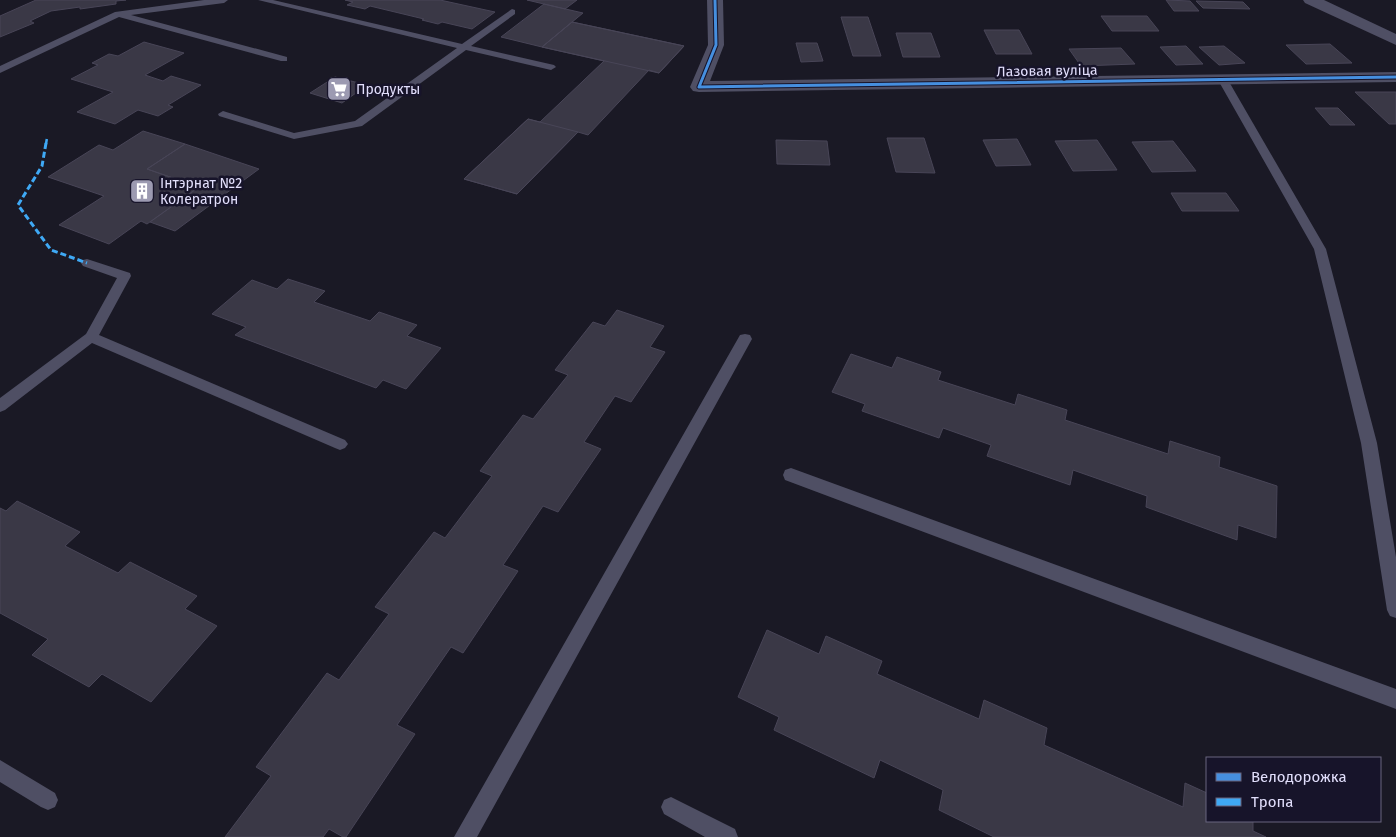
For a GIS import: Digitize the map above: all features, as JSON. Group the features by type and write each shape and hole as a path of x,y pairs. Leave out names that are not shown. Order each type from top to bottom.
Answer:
{"street":[{"name":"Лазовая вуліца","path":"715,0 716,45 699,86 1396,78"},
{"path":"1311,0 1396,40"}],"lane":[{"path":"0,70 118,14 224,0"},
{"path":"262,0 551,67"},
{"path":"223,114 294,136 358,124 512,12"},
{"path":"118,14 284,59"},
{"path":"1222,80 1320,249 1369,443 1396,610"},
{"path":"0,406 91,337 125,276 87,263"},
{"path":"91,337 340,444"},
{"path":"465,837 745,340"},
{"path":"791,475 1396,699"},
{"path":"0,770 48,800"},
{"path":"671,807 727,837"}],"building":[{"path":"36,0 126,0 116,1 116,4 51,11 30,21 34,23 0,37 0,16"},
{"path":"345,0 440,0 495,12 472,29 442,22 438,24 370,6 365,9 347,5 353,2"},
{"path":"527,0 577,0 565,9"},
{"path":"1166,0 1190,1 1199,11 1174,11"},
{"path":"1196,1 1243,2 1250,9 1203,8"},
{"path":"544,4 583,13 542,47 501,37"},
{"path":"1101,16 1147,16 1159,31 1112,31"},
{"path":"841,17 868,17 881,56 853,56"},
{"path":"572,22 684,46 659,73 649,70 588,135 578,132 517,194 464,179 528,119 540,122 604,61 542,47"},
{"path":"572,22 684,46 659,73 542,47"},
{"path":"984,30 1019,30 1032,54 996,54"},
{"path":"896,33 931,33 940,57 903,57"},
{"path":"144,42 184,53 145,75 163,81 171,76 201,85 168,105 173,107 158,116 138,110 115,124 77,112 113,92 71,79 98,65 92,63 109,54 118,56"},
{"path":"796,43 817,43 823,61 801,62"},
{"path":"1330,44 1352,63 1306,64 1286,45"},
{"path":"1186,46 1203,64 1176,65 1160,47"},
{"path":"1224,46 1245,63 1219,65 1199,47"},
{"path":"1121,48 1135,64 1081,66 1069,49"},
{"name":"Продукты","path":"335,77 367,85 342,103 310,93"},
{"path":"1355,92 1396,92 1396,124 1389,124"},
{"path":"1315,108 1338,108 1355,125 1330,125"},
{"path":"528,119 578,132 517,194 464,179"},
{"name":"Інтэрнат №2 Колератрон","path":"143,131 185,144 147,169 199,187 147,224 141,221 109,244 59,225 104,196 48,177 99,145 113,150"},
{"path":"887,138 924,138 935,173 896,172"},
{"path":"1017,139 1031,165 996,166 983,140"},
{"path":"776,140 827,141 830,165 777,164"},
{"path":"1097,140 1117,170 1073,171 1055,141"},
{"path":"1173,141 1196,171 1152,172 1132,142"},
{"path":"185,144 259,169 175,231 150,222 199,187 147,169"},
{"path":"1171,193 1226,193 1239,211 1182,211"},
{"path":"288,279 325,291 314,302 370,321 379,312 417,325 407,336 441,348 406,389 383,380 376,388 235,335 246,327 212,314 252,280 277,289"},
{"path":"617,310 664,326 650,347 665,352 631,402 615,396 584,442 601,449 558,512 543,506 503,565 518,571 463,653 451,647 397,725 415,734 346,837 329,829 323,837 225,837 271,776 256,767 327,673 339,680 389,614 375,607 434,532 445,538 492,476 480,471 523,415 533,419 568,375 555,370 593,322 605,326"},
{"path":"851,354 892,368 897,357 941,372 938,380 1015,405 1018,394 1067,410 1065,420 1168,454 1170,441 1220,457 1219,467 1277,486 1276,538 1238,525 1237,540 1146,507 1147,496 1073,470 1070,485 987,456 991,445 943,428 939,438 862,411 865,404 832,392"},
{"path":"17,501 80,532 65,546 118,573 130,562 197,596 185,609 217,626 151,702 102,674 89,687 32,655 48,639 0,613 0,508 6,511"},
{"path":"767,630 819,654 826,636 882,661 877,674 979,719 984,700 1047,728 1044,745 1183,807 1185,783 1206,793 1206,822 1253,822 1253,831 1266,837 994,837 939,810 943,790 880,760 874,778 774,730 779,717 738,697"}],"marked path":[{"path":"47,138 42,166 18,205 51,250 87,263"}],"cycle path":[{"path":"715,0 716,45 699,87 1396,77"}],"place":[{"name":"Продукты","path":"339,89"},
{"name":"Інтэрнат №2 Колератрон","path":"142,191"}]}
